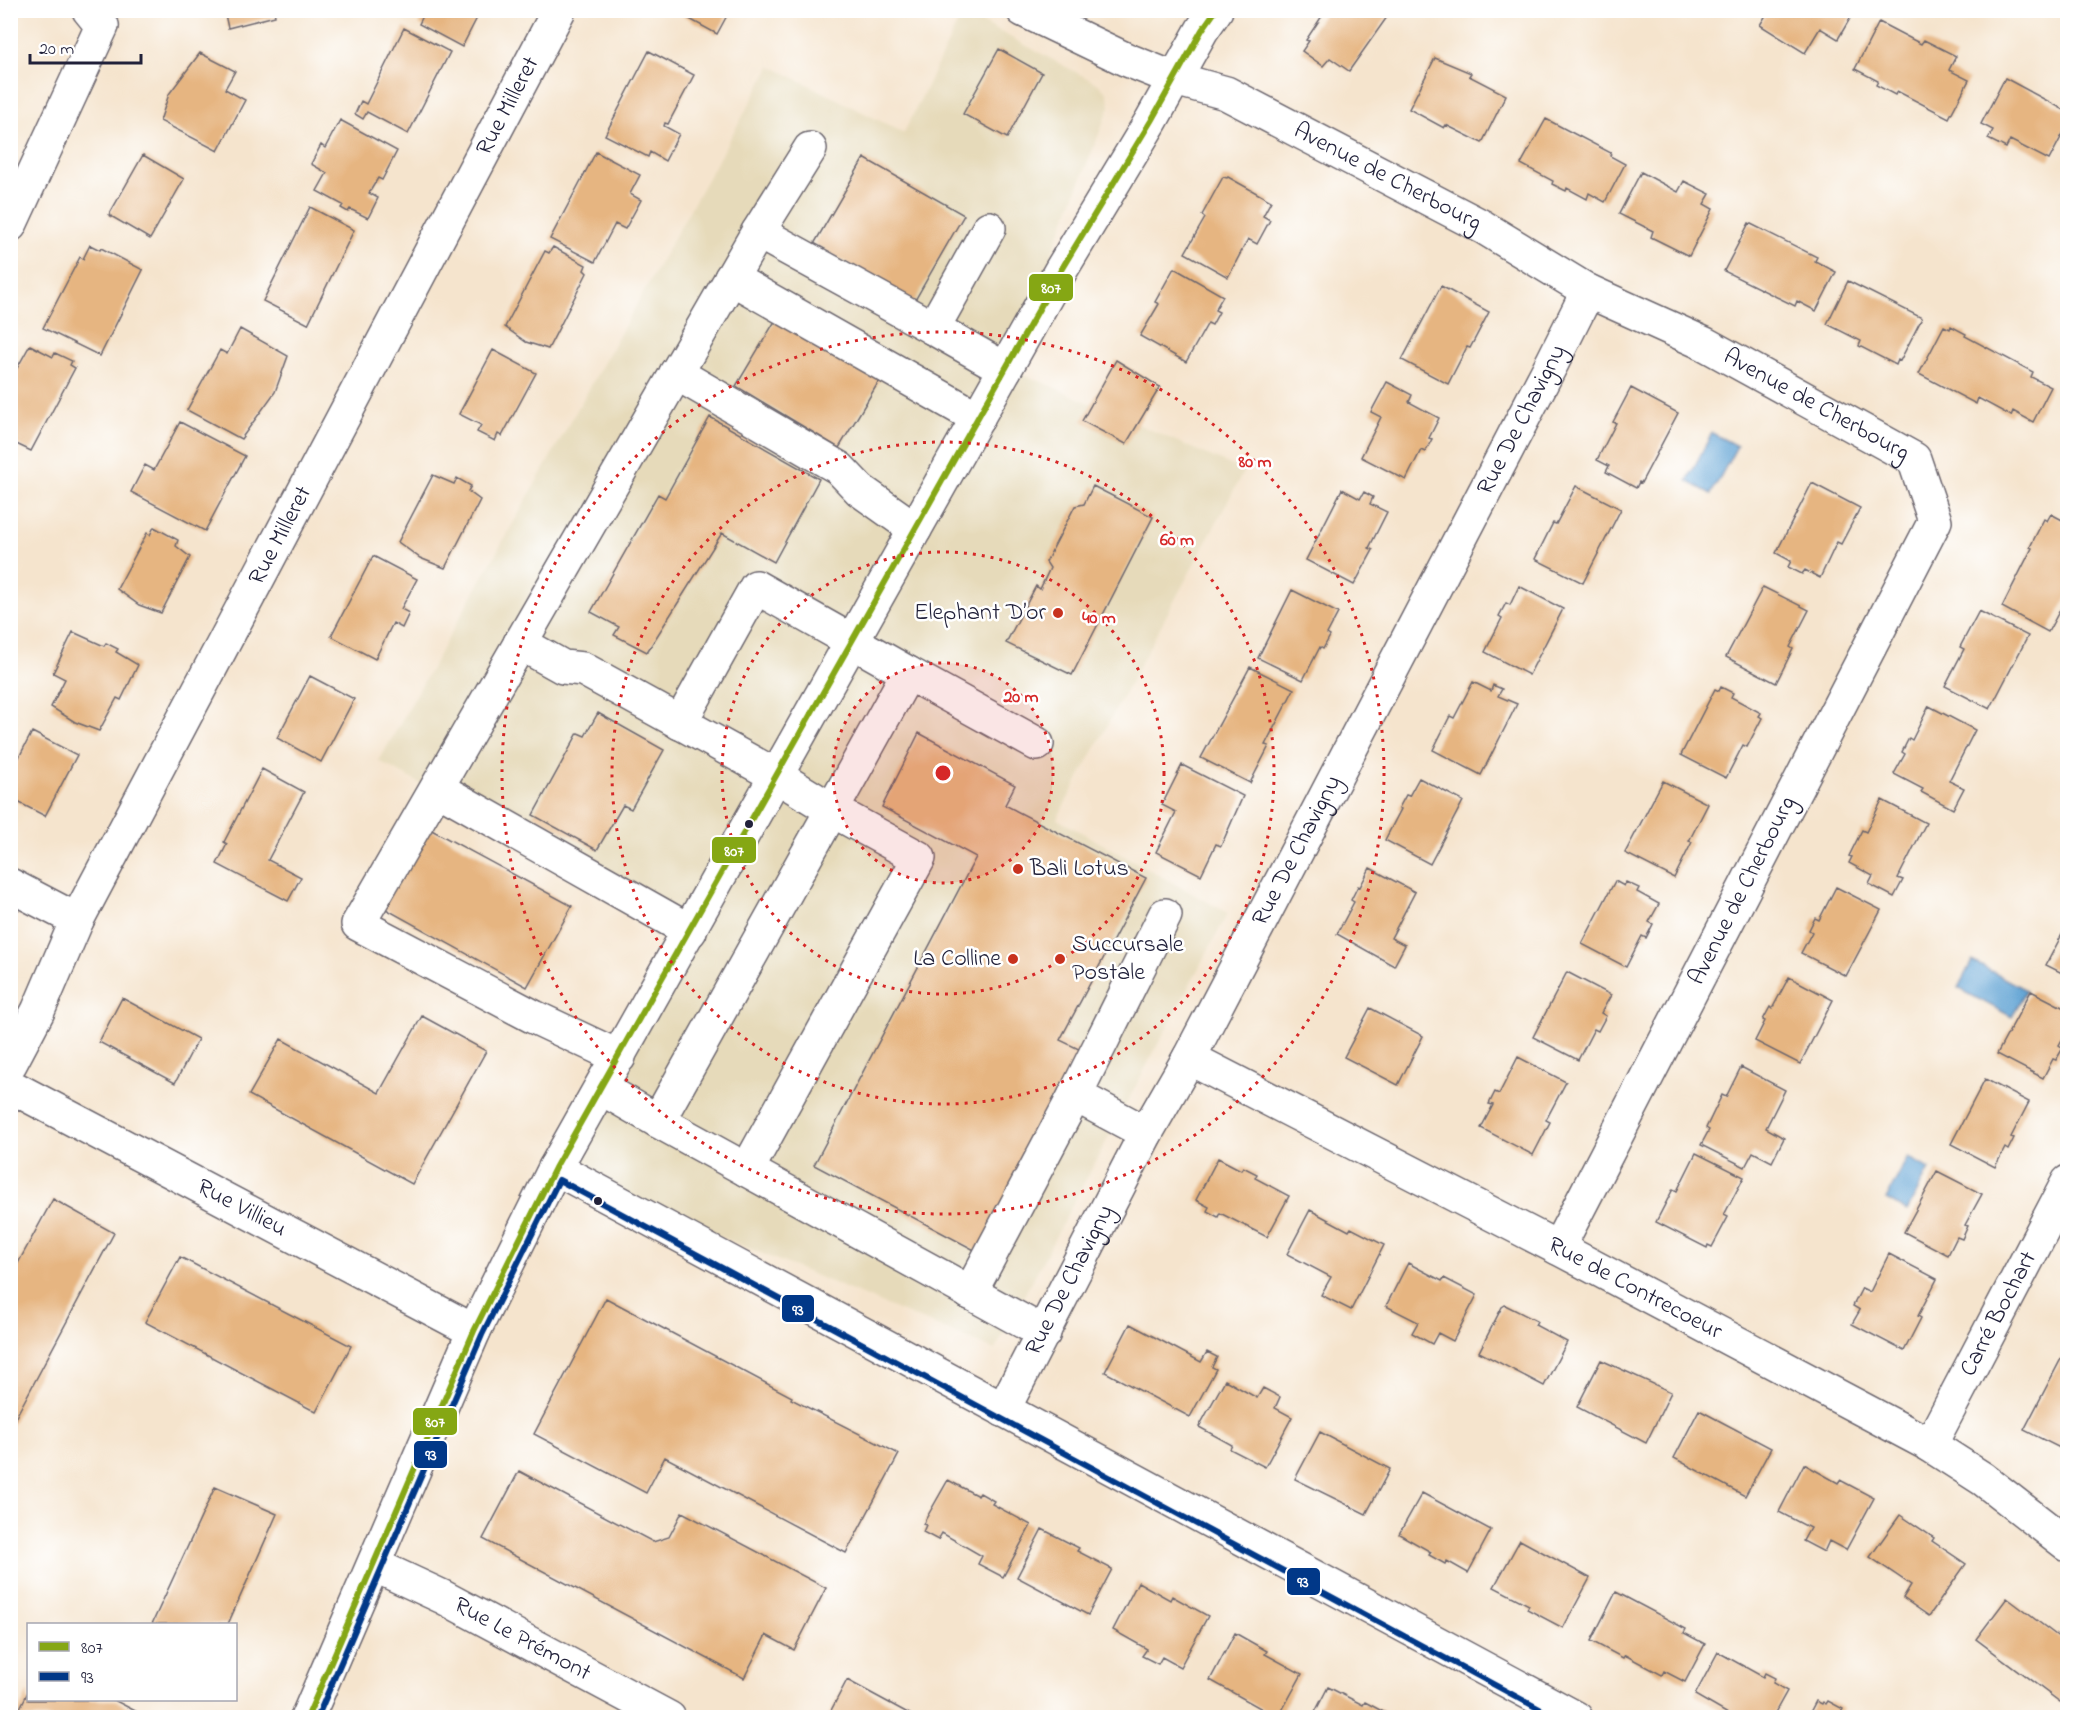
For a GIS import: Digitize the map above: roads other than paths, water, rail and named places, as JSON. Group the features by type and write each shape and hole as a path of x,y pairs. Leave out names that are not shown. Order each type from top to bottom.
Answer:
{"street":[{"path":"10,225 102,26 89,10"},
{"name":"Rue Milleret","path":"10,1064 38,1011 77,920 559,10"},
{"name":"Avenue de Cherbourg","path":"1023,10 1125,59 1175,79 1226,93 1483,227 1588,291 1705,344 1914,459 1935,521 1558,1248"},
{"path":"307,1718 474,1331 555,1168 1061,270 1216,10"},
{"path":"619,1057 534,1017 358,924 731,278 810,149"},
{"path":"933,328 989,228"},
{"path":"758,232 1005,369"},
{"path":"731,278 978,418"},
{"name":"Rue De Chavigny","path":"1003,1410 1588,291"},
{"path":"676,373 839,468 860,490 915,529"},
{"path":"680,723 756,587 1037,744"},
{"path":"520,643 563,667 583,669 919,858 747,1170"},
{"path":"658,1120 909,673"},
{"path":"437,788 690,931"},
{"path":"10,885 77,920"},
{"path":"970,1293 1075,1095 1165,915"},
{"name":"Rue de Contrecoeur","path":"1189,1058 1558,1248 1930,1446 1983,1479 2067,1545"},
{"name":"Rue Villieu","path":"10,1086 474,1331"},
{"path":"601,1088 1044,1333"},
{"path":"1075,1095 1146,1133"},
{"path":"555,1168 1576,1718"},
{"name":"Carré Bochart","path":"1930,1446 2067,1182"},
{"name":"Rue Le Prémont","path":"374,1565 443,1597 669,1718"}],"water":[{"path":"1712,433 1737,446 1711,494 1687,481"},
{"path":"1972,961 2026,990 2012,1017 1958,988"},
{"path":"1908,1157 1929,1169 1907,1211 1886,1199"}],"place":[{"name":"Elephant D’or","path":"1058,613"},
{"name":"Bali Lotus","path":"1018,869"},
{"name":"La Colline","path":"1013,959"},
{"name":"Succursale Postale","path":"1060,959"}]}
